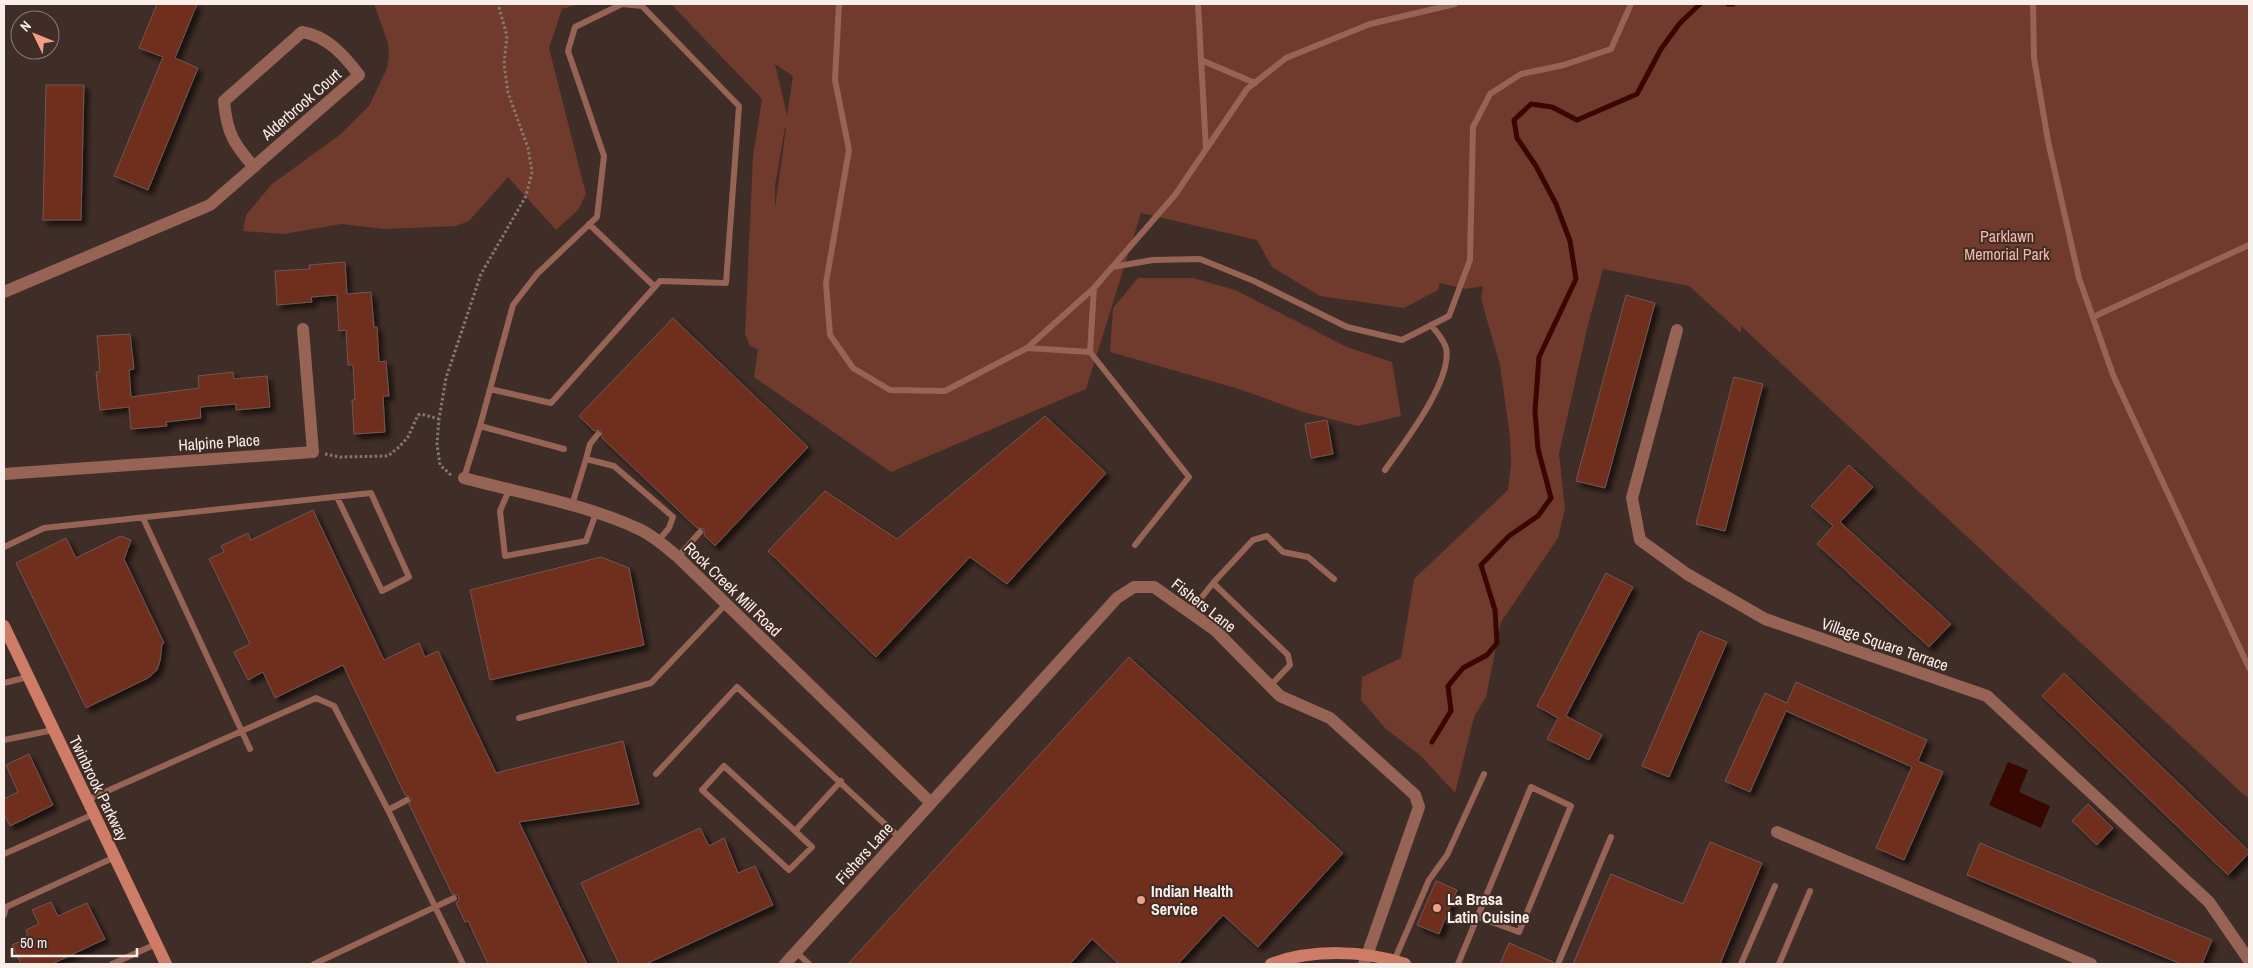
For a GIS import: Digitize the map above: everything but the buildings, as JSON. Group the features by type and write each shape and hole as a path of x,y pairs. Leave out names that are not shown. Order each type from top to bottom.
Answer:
{"main road":[{"name":"Twinbrook Parkway","path":"4,626 166,964"},
{"path":"1271,964 1307,960 1334,954 1365,960 1400,962"}],"street":[{"name":"Alderbrook Court","path":"4,292 210,205 254,167 359,75 344,56 317,34 302,32 224,101 226,125 237,147 254,167"},
{"path":"303,329 314,452"},
{"name":"Village Square Terrace","path":"1677,330 1632,498 1640,540 1687,574 1765,620 1986,696 2209,902 2249,960"},
{"name":"Halpine Place","path":"4,474 314,452"},
{"name":"Rock Creek Mill Road","path":"464,478 596,513 642,531 658,541 678,557 931,803"},
{"name":"Fishers Lane","path":"785,964 1117,598 1134,587 1154,587 1190,612 1214,630 1280,696 1330,718 1415,794 1419,807 1365,960"},
{"path":"1777,832 2091,964"}],"lane":[{"path":"464,478 513,305 537,274 597,217 604,156 568,51 574,26 622,4 642,6 739,106 726,283 660,281 551,403 490,389"},
{"path":"839,4 835,80 849,150 826,283 830,334 853,368 890,390 945,391 1027,348 1094,288 1175,195 1248,89 1286,58 1321,42 1370,24 1455,4"},
{"path":"1198,4 1206,149"},
{"path":"1112,267 1153,260 1200,260 1254,281 1347,327 1402,340 1432,325 1449,316 1470,260 1474,127 1490,94 1521,74 1564,65 1611,49 1631,4"},
{"path":"2033,4 2034,58 2048,141 2079,278 2113,375 2249,668"},
{"path":"1201,60 1255,83"},
{"path":"589,224 655,287"},
{"path":"2093,317 2249,245"},
{"path":"1094,288 1090,352 1189,477 1135,545"},
{"path":"1385,470 1433,401 1446,359 1446,346 1432,325"},
{"path":"1027,348 1090,352"},
{"path":"480,426 564,449"},
{"path":"572,506 590,444 598,434"},
{"path":"586,459 614,466 673,517 669,528 658,541"},
{"path":"510,490 500,511 504,556 586,541 596,513"},
{"path":"4,547 44,528 337,497 371,494 409,577 382,590 337,497"},
{"path":"143,518 250,749"},
{"path":"678,557 700,532"},
{"path":"1190,612 1213,583 1253,540 1267,536 1283,552 1308,556 1334,579"},
{"path":"1213,583 1288,655 1290,665 1270,686"},
{"path":"519,718 651,684 726,604"},
{"path":"4,683 28,676"},
{"path":"656,774 737,687 841,781 900,838"},
{"path":"88,800 316,698 334,706 388,810 463,964"},
{"path":"4,740 53,730"},
{"path":"724,766 795,831 812,847 789,870 702,790 724,766"},
{"path":"1400,962 1429,880 1447,855 1484,774"},
{"path":"795,831 841,781"},
{"path":"1458,964 1531,787 1571,806 1519,932 1478,917"},
{"path":"388,810 407,800"},
{"path":"4,854 94,814"},
{"path":"1558,964 1611,837"},
{"path":"4,915 6,907 115,857"},
{"path":"1741,964 1775,886"},
{"path":"1779,964 1810,891"},
{"path":"314,964 454,898"},
{"path":"112,964 156,944"},
{"path":"796,952 809,964"}],"path":[{"path":"464,478 452,476 440,465 437,444 446,378 481,274 526,196 532,172 528,148 508,93 504,64 507,36 498,4"},
{"path":"314,452 340,458 388,456 400,447 408,437 418,415 422,414 439,419"}],"green space":[{"path":"374,4 580,4 562,9 549,48 586,194 578,210 556,230 508,177 469,221 456,226 385,229 341,224 284,234 243,231 246,215 272,184 341,134 369,106 387,68 389,56 388,43"},
{"name":"Parklawn Memorial Park","path":"671,4 2249,4 2249,798 1741,326 1741,333 1689,286 1603,269 1587,329 1559,454 1565,509 1558,538 1501,622 1486,697 1474,717 1455,793 1421,756 1386,729 1361,700 1362,677 1401,658 1414,579 1508,490 1511,464 1510,437 1500,365 1481,299 1483,286 1466,289 1440,283 1438,290 1404,308 1320,296 1272,267 1257,240 1141,213 1086,389 891,472 754,377 758,349 750,346 745,334 753,156 762,99","holes":["775,64 793,76 787,116 787,115","786,128 775,208 775,186"]},
{"path":"1138,278 1193,278 1235,290 1347,347 1392,362 1401,416 1358,426 1303,412 1239,389 1110,352 1113,308"}],"shaded area":[{"path":"2008,762 2028,770 2019,792 2050,806 2041,828 1989,805"}],"waterway":[{"path":"1432,742 1451,711 1448,686 1463,668 1487,655 1497,643 1495,610 1481,565 1509,536 1538,516 1551,498 1538,449 1535,411 1539,357 1576,279 1570,241 1556,204 1536,166 1517,138 1514,120 1531,104 1552,107 1577,120 1637,94 1661,49 1680,23 1700,4"},
{"path":"1728,4 1733,4"}],"place":[{"name":"Indian Health Service","path":"1141,900"},
{"name":"La Brasa Latin Cuisine","path":"1437,908"}]}
